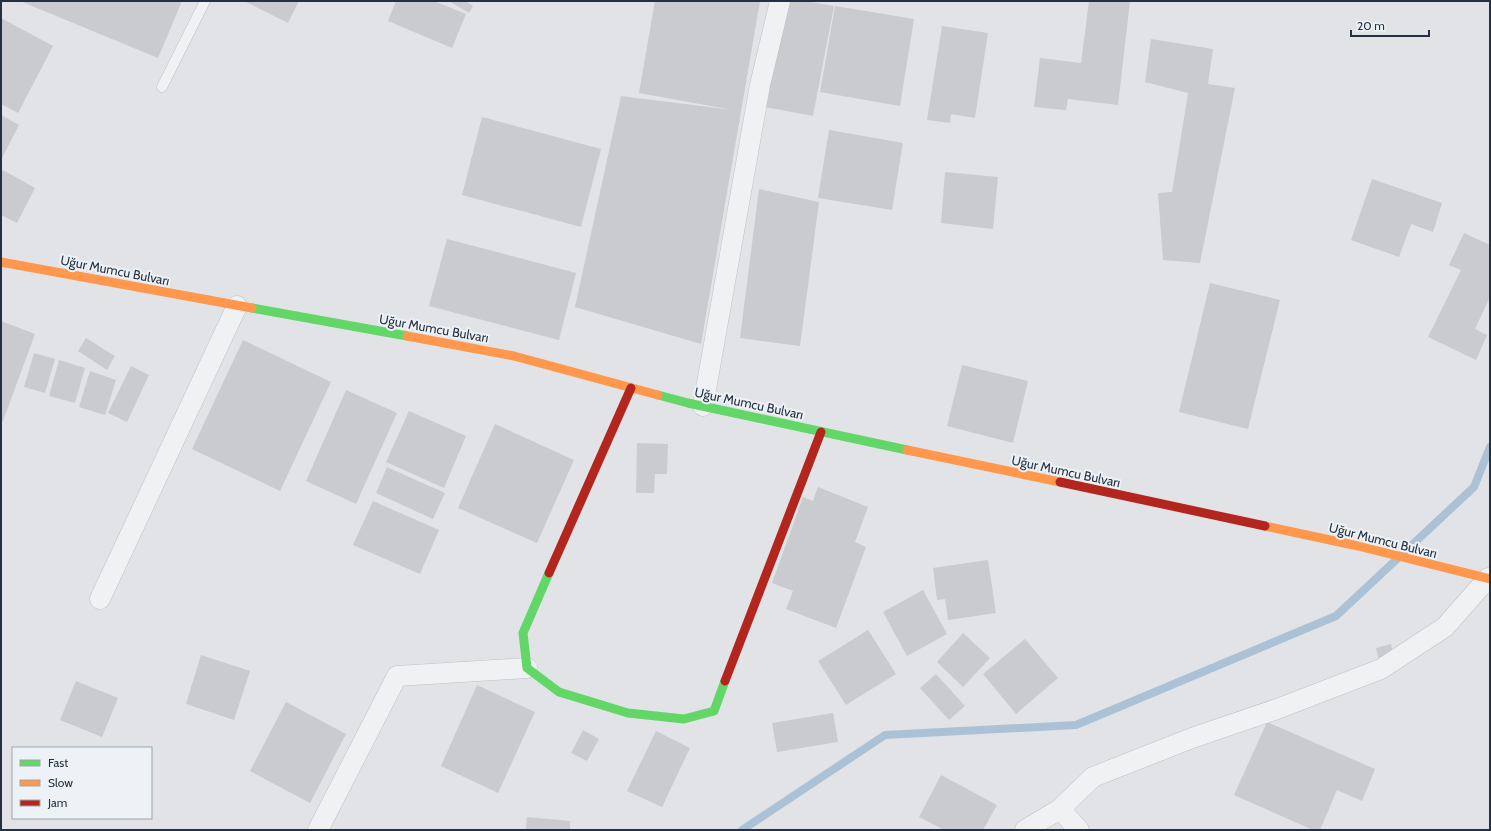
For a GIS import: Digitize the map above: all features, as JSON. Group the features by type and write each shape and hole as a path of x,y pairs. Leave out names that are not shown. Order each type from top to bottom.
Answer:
{"street":[{"path":"703,406 760,85 780,1"},
{"name":"Uğur Mumcu Bulvarı","path":"1,262 514,356 703,406 1358,546 1489,579"},
{"path":"100,599 238,306"},
{"path":"527,668 523,632 632,388"},
{"path":"318,830 397,676 527,668 559,692 628,713 684,719 714,711 821,432"},
{"path":"1025,830 1060,808 1093,777 1192,738 1277,709 1381,669 1445,627 1489,579"},
{"path":"1060,808 1079,830"}],"lane":[{"path":"162,87 205,1"}],"building":[{"path":"20,1 182,1 158,58"},
{"path":"244,1 299,1 288,23"},
{"path":"396,1 434,1 466,14 452,48 388,21"},
{"path":"449,1 465,1 473,6 469,13"},
{"path":"655,1 760,1 701,344 575,307 621,96 733,110 639,93"},
{"path":"786,1 805,1 834,6 813,116 765,107"},
{"path":"1089,1 1130,1 1118,105 1068,99 1066,110 1034,107 1040,58 1081,63"},
{"path":"835,6 914,19 900,106 820,92"},
{"path":"1,18 53,46 18,113 1,104"},
{"path":"942,26 988,33 975,118 951,114 950,123 927,120"},
{"path":"1151,39 1213,49 1208,84 1235,88 1200,263 1163,260 1158,193 1172,192 1188,93 1145,82"},
{"path":"1,115 19,125 1,160"},
{"path":"482,117 601,149 581,227 462,195"},
{"path":"829,130 903,143 892,210 818,198"},
{"path":"3,170 35,188 17,223 1,215 1,174"},
{"path":"945,172 998,177 993,229 941,223"},
{"path":"1372,179 1442,203 1433,232 1411,224 1399,257 1351,240"},
{"path":"759,189 819,202 800,346 740,338"},
{"path":"1464,233 1490,245 1490,297 1475,329 1487,335 1476,360 1428,337 1461,270 1449,265"},
{"path":"447,239 576,273 559,340 429,306"},
{"path":"1210,283 1280,300 1248,429 1179,412"},
{"path":"1,321 35,334 3,421 1,421"},
{"path":"86,338 115,356 107,370 78,351"},
{"path":"243,340 331,382 280,491 192,449"},
{"path":"34,353 55,359 45,393 24,387"},
{"path":"59,360 85,368 75,403 49,396"},
{"path":"962,365 1028,381 1013,443 947,426"},
{"path":"131,366 149,375 127,422 108,413"},
{"path":"90,371 116,380 105,415 79,407"},
{"path":"346,390 397,413 356,504 306,481"},
{"path":"409,411 466,436 444,488 386,462"},
{"path":"495,424 574,460 537,543 458,508"},
{"path":"637,443 668,444 667,474 655,474 654,493 636,493"},
{"path":"387,467 445,493 433,519 376,493"},
{"path":"818,487 868,507 855,542 866,547 836,628 786,609 793,591 772,583 803,497 813,501"},
{"path":"373,501 439,530 420,574 353,545"},
{"path":"988,560 996,613 948,620 945,599 937,600 933,568"},
{"path":"923,590 947,634 907,656 883,612"},
{"path":"868,630 896,674 846,705 818,661"},
{"path":"963,633 990,658 963,687 937,662"},
{"path":"1025,639 1058,678 1016,714 983,674"},
{"path":"1391,644 1394,658 1379,661 1376,648"},
{"path":"201,655 250,671 234,720 186,704"},
{"path":"936,674 965,706 949,720 920,688"},
{"path":"76,681 118,698 102,737 60,720"},
{"path":"477,685 535,712 498,793 441,766"},
{"path":"286,702 346,734 310,803 250,771"},
{"path":"833,713 838,742 777,752 772,723"},
{"path":"1267,722 1375,769 1362,801 1337,790 1320,830 1313,830 1234,795"},
{"path":"583,730 599,739 587,761 571,753"},
{"path":"656,731 690,748 662,807 627,791"},
{"path":"941,775 997,805 983,830 944,830 919,817"},
{"path":"527,817 570,821 570,830 526,830"}],"waterway":[{"path":"742,830 885,735 1076,725 1336,616 1474,487 1490,447"}],"traffic: fast":[{"path":"252,308 407,336"},
{"path":"658,395 688,403 907,450"},
{"path":"549,573 523,633 527,668 559,692 628,713 684,719 714,711 725,681"}],"traffic: slow":[{"path":"1,262 252,308"},
{"path":"407,336 514,356 658,395"},
{"path":"907,450 1060,482"},
{"path":"1265,526 1358,546 1490,579"}],"traffic: jam":[{"path":"549,573 631,388"},
{"path":"725,681 821,432"},
{"path":"1060,482 1265,526"}]}
